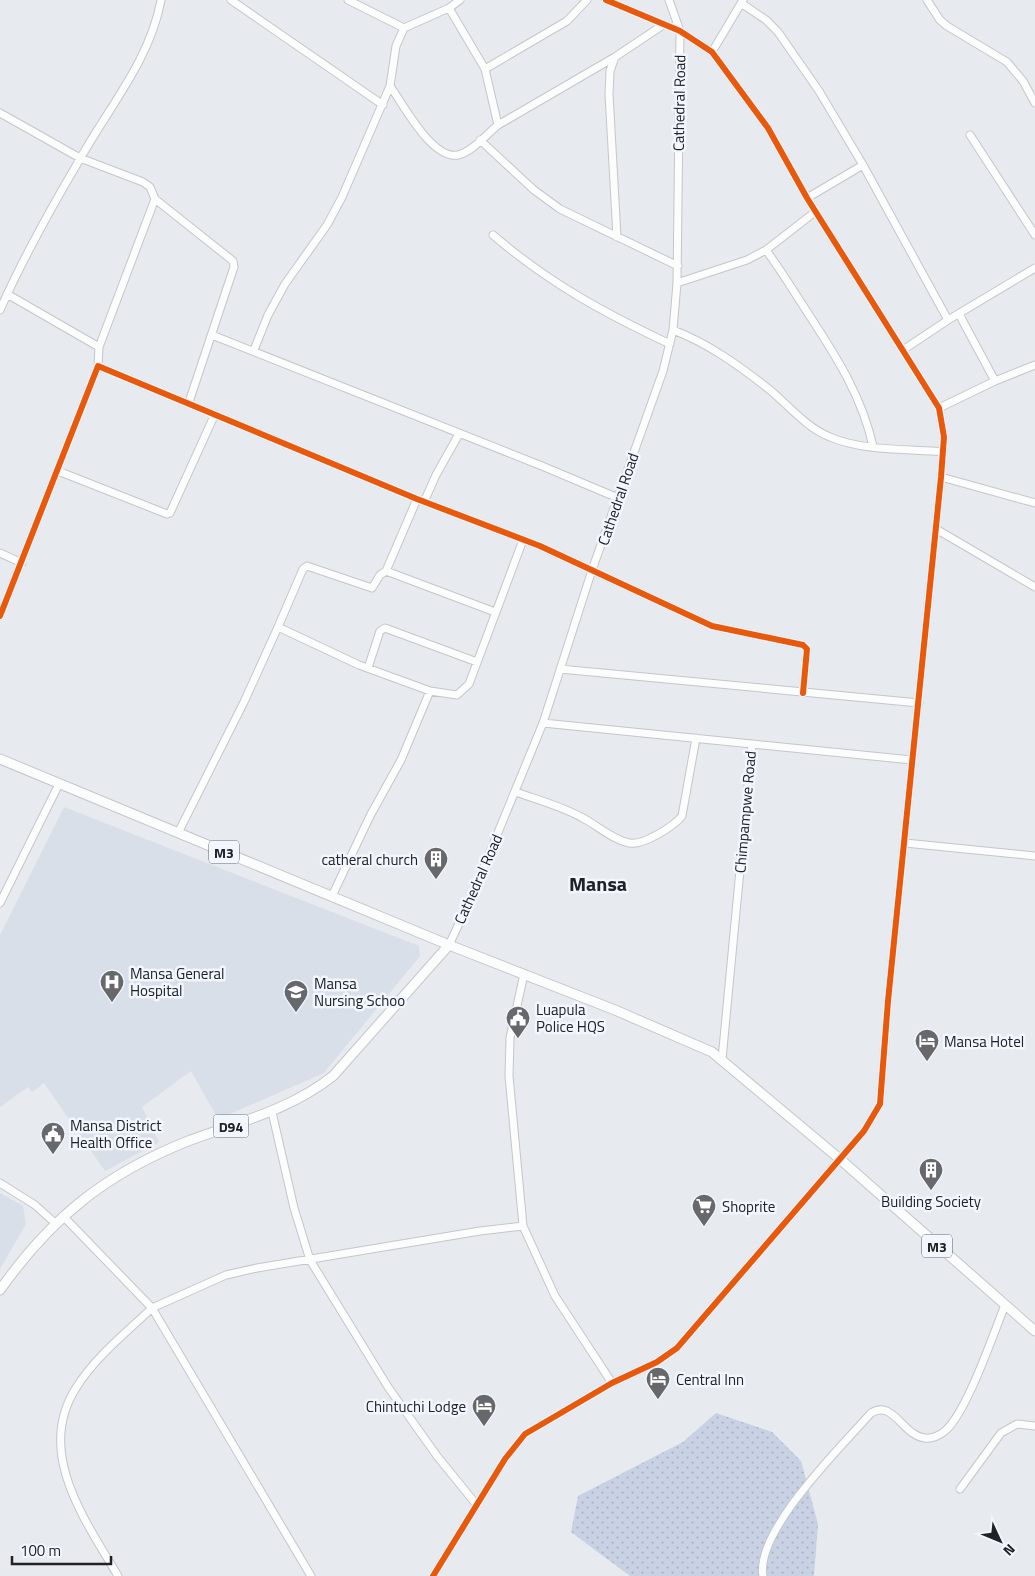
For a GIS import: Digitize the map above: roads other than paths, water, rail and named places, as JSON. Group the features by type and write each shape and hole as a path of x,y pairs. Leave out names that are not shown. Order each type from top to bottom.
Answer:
{"main road":[{"name":"M3","path":"0,759 449,945 692,1042 722,1059 841,1160 1035,1331"},
{"name":"D94","path":"0,1290 17,1266 56,1223 98,1187 186,1142 272,1112 297,1101 333,1076 449,945"}],"street":[{"path":"0,310 39,230 80,158 139,63 161,0"},
{"path":"231,0 383,105"},
{"path":"348,0 404,28"},
{"path":"254,350 268,315 285,284 327,225 342,197 390,86 396,46 404,28 449,8 460,0"},
{"path":"485,69 567,21 587,0"},
{"path":"433,1576 505,1459 525,1434 612,1383 657,1362 677,1348 841,1160 873,1118 880,1104 941,477 944,437 939,408 815,212 768,128 712,52 680,31 663,26 606,0"},
{"path":"669,0 680,31"},
{"path":"927,0 940,20 947,26 1006,62 1023,81 1035,103"},
{"path":"712,52 742,1 766,20 787,44 863,165 948,320"},
{"path":"449,8 485,69 498,125"},
{"path":"390,86 429,142 452,155 457,155 498,125 615,57 663,26"},
{"name":"Cathedral Road","path":"449,945 544,723 592,570 663,370 670,344 673,330 678,266 680,31"},
{"path":"615,57 610,71 609,94 617,237"},
{"path":"0,113 80,158 143,182 150,187 155,199 233,261 234,268 189,402"},
{"path":"970,134 1035,235"},
{"path":"480,140 534,190 560,209 678,266"},
{"path":"807,198 863,165"},
{"path":"0,616 98,366 99,347 155,199"},
{"path":"677,283 747,260 766,250 815,212"},
{"path":"493,235 522,260 560,287 670,344"},
{"path":"766,250 791,284 848,375 860,401 873,446"},
{"path":"903,350 948,320 1035,268"},
{"path":"7,294 99,347"},
{"path":"959,314 995,381"},
{"path":"673,330 711,348 768,389 816,429 829,437 850,444 943,452"},
{"path":"212,335 254,350 618,498"},
{"path":"939,408 995,381 1035,365"},
{"path":"98,366 189,402 416,499 523,540 712,626 805,646 803,693"},
{"path":"58,470 167,514 170,513 215,414"},
{"path":"424,502 459,434"},
{"path":"941,477 1035,503"},
{"path":"178,833 244,702 303,569 307,566 370,588 380,575 386,571 416,499"},
{"path":"936,529 1035,588"},
{"path":"278,627 368,668 430,691 460,694 469,684 523,540"},
{"path":"0,554 22,563"},
{"path":"386,571 495,612"},
{"path":"368,668 380,631 385,628 477,662"},
{"path":"560,669 919,703"},
{"path":"332,896 370,816 401,760 430,691"},
{"name":"Chimpampwe Road","path":"544,723 752,744 722,1059"},
{"path":"516,792 582,817 616,838 630,843 640,842 676,824 682,816 696,738"},
{"path":"752,744 912,760"},
{"path":"0,903 59,784"},
{"path":"904,843 1035,856"},
{"path":"0,885 7,889"},
{"path":"524,974 510,1038 509,1076 523,1226 556,1296 612,1383"},
{"path":"272,1112 294,1208 310,1260 388,1387 437,1456 476,1504"},
{"path":"0,1183 35,1205 56,1223"},
{"path":"63,1216 152,1308 311,1576"},
{"path":"118,1576 74,1501 62,1460 60,1432 64,1409 76,1386 103,1355 152,1308 226,1275 480,1231 523,1226"},
{"path":"763,1576 763,1556 770,1539 789,1508 871,1413 878,1408 886,1409 913,1433 924,1438 935,1437 946,1431 965,1401 1005,1305"},
{"path":"960,1488 1001,1433 1017,1424 1035,1426"}],"place":[{"name":"catheral church","path":"436,880"},
{"name":"Mansa General Hospital","path":"112,1003"},
{"name":"Mansa Nursing Schoo","path":"296,1013"},
{"name":"Luapula Police HQS","path":"518,1039"},
{"name":"Mansa Hotel","path":"927,1062"},
{"name":"Mansa District Health Office","path":"53,1155"},
{"name":"Building Society","path":"931,1191"},
{"name":"Shoprite","path":"704,1227"},
{"name":"Central Inn","path":"658,1400"},
{"name":"Chintuchi Lodge","path":"484,1427"}],"district":[{"name":"Mansa","path":"598,883"}]}
